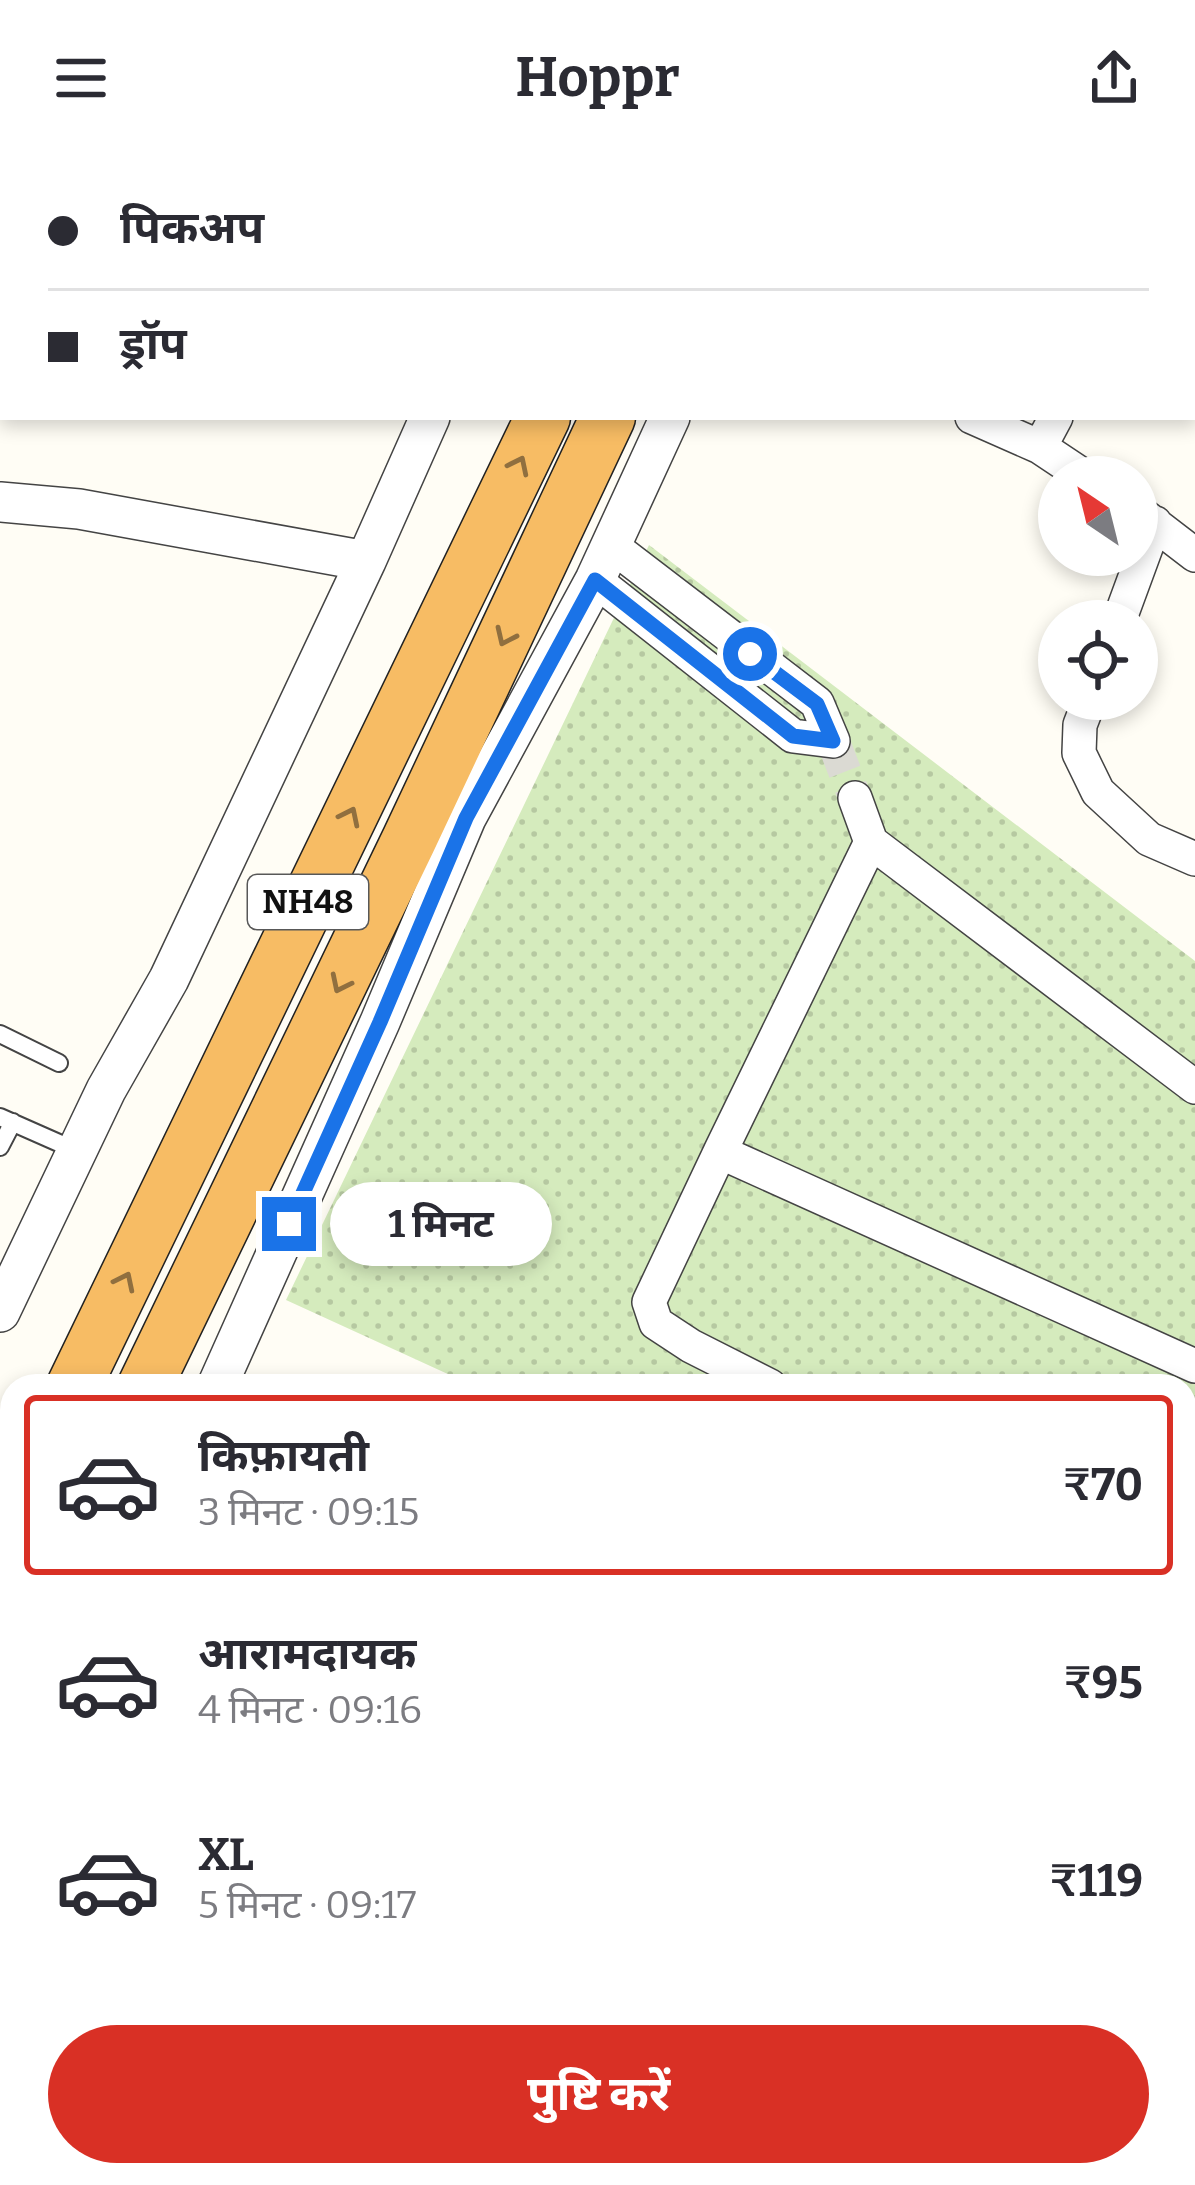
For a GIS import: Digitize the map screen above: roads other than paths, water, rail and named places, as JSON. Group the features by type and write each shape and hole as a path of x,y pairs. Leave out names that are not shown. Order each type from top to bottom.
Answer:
{"highway":[{"name":"NH48","path":"80,1374 542,420"},
{"name":"NH48","path":"151,1374 607,420"}],"street":[{"path":"0,1312 106,1090 169,979 429,420"},
{"path":"222,1374 466,818 603,563 669,420"},
{"path":"979,420 1054,456"},
{"path":"1040,447 1054,420"},
{"path":"0,502 79,509 366,561"},
{"path":"1158,526 1195,555"},
{"path":"603,563 817,704 833,741 793,736 603,563"},
{"path":"1082,720 1078,753 1098,792 1149,839 1195,860"},
{"path":"855,798 871,842 1195,1087"},
{"path":"746,1374 656,1323 649,1302 871,842"},
{"path":"721,1152 1195,1366"}],"lane":[{"path":"0,1034 59,1063"},
{"path":"0,1147 6,1120 78,1151"}],"tunnel":[{"path":"833,741 855,798"}]}
